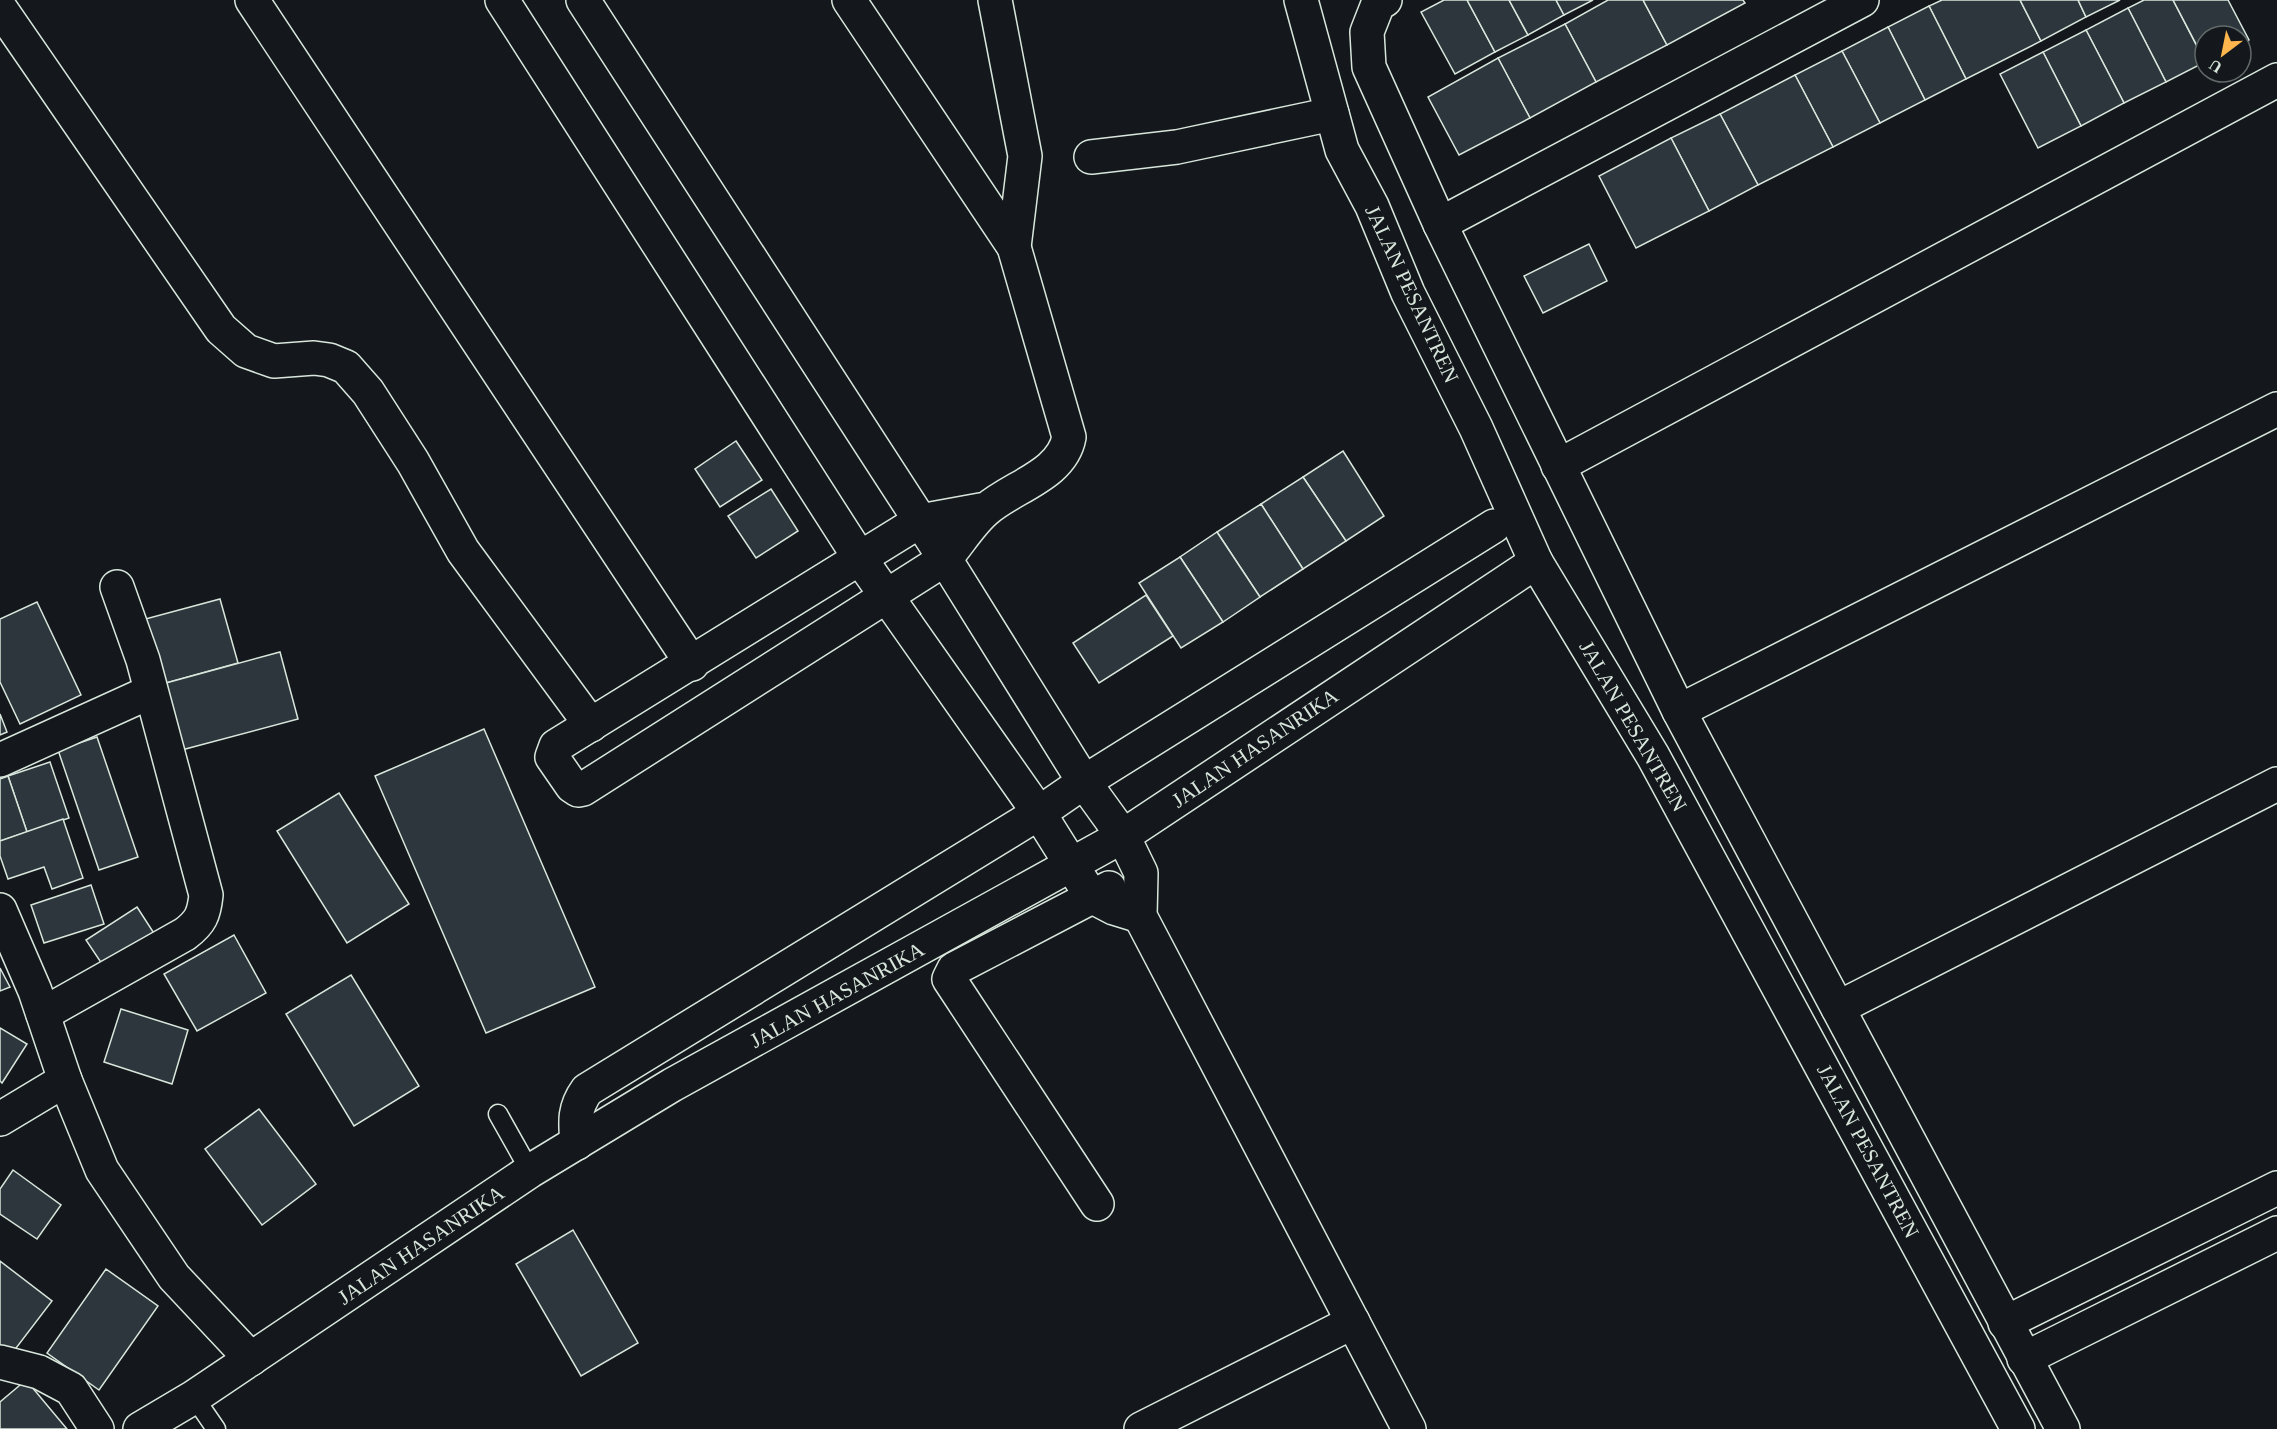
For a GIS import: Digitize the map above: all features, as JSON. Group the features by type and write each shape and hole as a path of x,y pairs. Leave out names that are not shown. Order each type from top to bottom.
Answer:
{"street":[{"path":"252,0 692,664"},
{"path":"502,0 859,557 1039,813 1091,896 1114,908 1140,916"},
{"path":"583,0 945,559 1084,782 1123,836 1141,873 1140,916 1409,1429"},
{"path":"849,0 1014,247 1068,437 1066,451 1057,462 986,509 945,559 578,790 552,757 556,746 920,521 986,509"},
{"path":"995,0 1025,156 1014,247"},
{"name":"JALAN PESANTREN","path":"1301,0 1342,150 1372,206 1408,293 1476,428 1536,562 1653,756 2018,1429"},
{"path":"1385,0 1378,4 1367,33 1369,67 1440,224 1679,711 2063,1429"},
{"path":"1440,224 1862,0"},
{"path":"0,8 221,329 246,351 274,361 314,358 330,360 346,367 368,392 413,462 463,551 591,725"},
{"path":"1558,466 2277,80"},
{"path":"1090,157 1177,147 1332,114"},
{"path":"1679,711 2277,409"},
{"path":"577,1143 575,1115 579,1101 587,1089 1039,813 1084,782 1494,526"},
{"name":"JALAN HASANRIKA","path":"140,1429 194,1397 530,1171 672,1085 1123,836 1536,562"},
{"path":"43,1014 185,934 200,923 205,912 206,895 143,660 117,587"},
{"path":"0,760 150,692"},
{"path":"1838,1008 2277,784"},
{"path":"1097,1204 949,979 954,969 1091,896 1141,873"},
{"path":"0,910 43,1014 65,1080 102,1170 174,1278 251,1359"},
{"path":"0,1119 65,1080"},
{"path":"2005,1323 2277,1188"},
{"path":"2024,1359 2277,1233"},
{"path":"1141,1429 1353,1322"},
{"path":"0,1362 39,1372 70,1389 98,1429"}],"lane":[{"path":"498,1114 530,1171"},
{"path":"194,1397 216,1429"}],"building":[{"path":"1444,0 1467,0 1495,52 1455,74 1421,12"},
{"path":"1467,0 1509,0 1528,35 1495,52"},
{"path":"1509,0 1556,0 1564,15 1528,35"},
{"path":"1556,0 1593,0 1564,15"},
{"path":"1608,0 1643,0 1667,45 1596,82 1565,24"},
{"path":"1643,0 1743,0 1745,3 1667,45"},
{"path":"1942,0 2020,0 2041,41 1966,79 1929,6"},
{"path":"2020,0 2078,0 2086,17 2041,41"},
{"path":"2078,0 2120,0 2086,17"},
{"path":"2144,0 2173,0 2193,39 2193,68 2166,82 2128,8"},
{"path":"2173,0 2228,0 2241,24 2193,24 2193,38"},
{"path":"1929,6 1966,79 1925,100 1888,27"},
{"path":"2128,8 2166,82 2124,103 2086,30"},
{"path":"1565,24 1596,82 1530,118 1498,58"},
{"path":"1888,27 1925,100 1880,123 1842,51"},
{"path":"2086,30 2124,103 2081,126 2043,52"},
{"path":"1842,51 1880,123 1833,147 1795,75"},
{"path":"2043,52 2081,126 2038,148 2000,74"},
{"path":"1498,58 1530,118 1459,155 1428,97"},
{"path":"1795,75 1833,147 1758,185 1720,114"},
{"path":"1720,114 1758,185 1709,211 1671,138"},
{"path":"1671,138 1709,211 1636,248 1599,176"},
{"path":"1589,244 1607,281 1543,313 1524,276"},
{"path":"736,441 762,480 720,507 695,469"},
{"path":"1343,451 1384,516 1346,541 1303,477"},
{"path":"1303,477 1346,541 1303,569 1261,504"},
{"path":"771,489 798,531 756,558 728,516"},
{"path":"1261,504 1303,569 1260,597 1217,532"},
{"path":"1217,532 1260,597 1223,622 1180,557"},
{"path":"1180,557 1223,622 1181,648 1139,583"},
{"path":"1146,595 1173,636 1099,683 1073,643"},
{"path":"220,599 238,663 155,686 138,621"},
{"path":"37,602 81,695 20,724 0,682 0,619"},
{"path":"280,652 298,719 174,752 155,686"},
{"path":"0,714 7,732 0,735"},
{"path":"484,729 595,987 486,1033 375,776"},
{"path":"97,737 138,857 99,870 58,750"},
{"path":"50,762 69,818 27,832 8,776"},
{"path":"8,776 27,832 0,841 0,779"},
{"path":"339,793 409,904 347,943 277,831"},
{"path":"63,819 83,878 52,889 44,867 8,879 0,856 0,841"},
{"path":"91,885 104,924 44,943 31,905"},
{"path":"137,907 159,941 108,973 86,940"},
{"path":"234,935 266,993 197,1031 164,974"},
{"path":"0,968 10,987 0,991"},
{"path":"351,975 419,1086 354,1126 286,1014"},
{"path":"121,1009 188,1030 172,1084 104,1062"},
{"path":"0,1028 27,1044 2,1083 0,1081"},
{"path":"259,1109 316,1184 262,1225 205,1149"},
{"path":"13,1170 61,1205 37,1239 0,1214 0,1189"},
{"path":"573,1230 638,1343 581,1376 516,1264"},
{"path":"0,1261 52,1301 10,1356 0,1348"},
{"path":"106,1269 158,1306 99,1390 47,1353"},
{"path":"26,1380 67,1429 0,1429 0,1402"}]}
